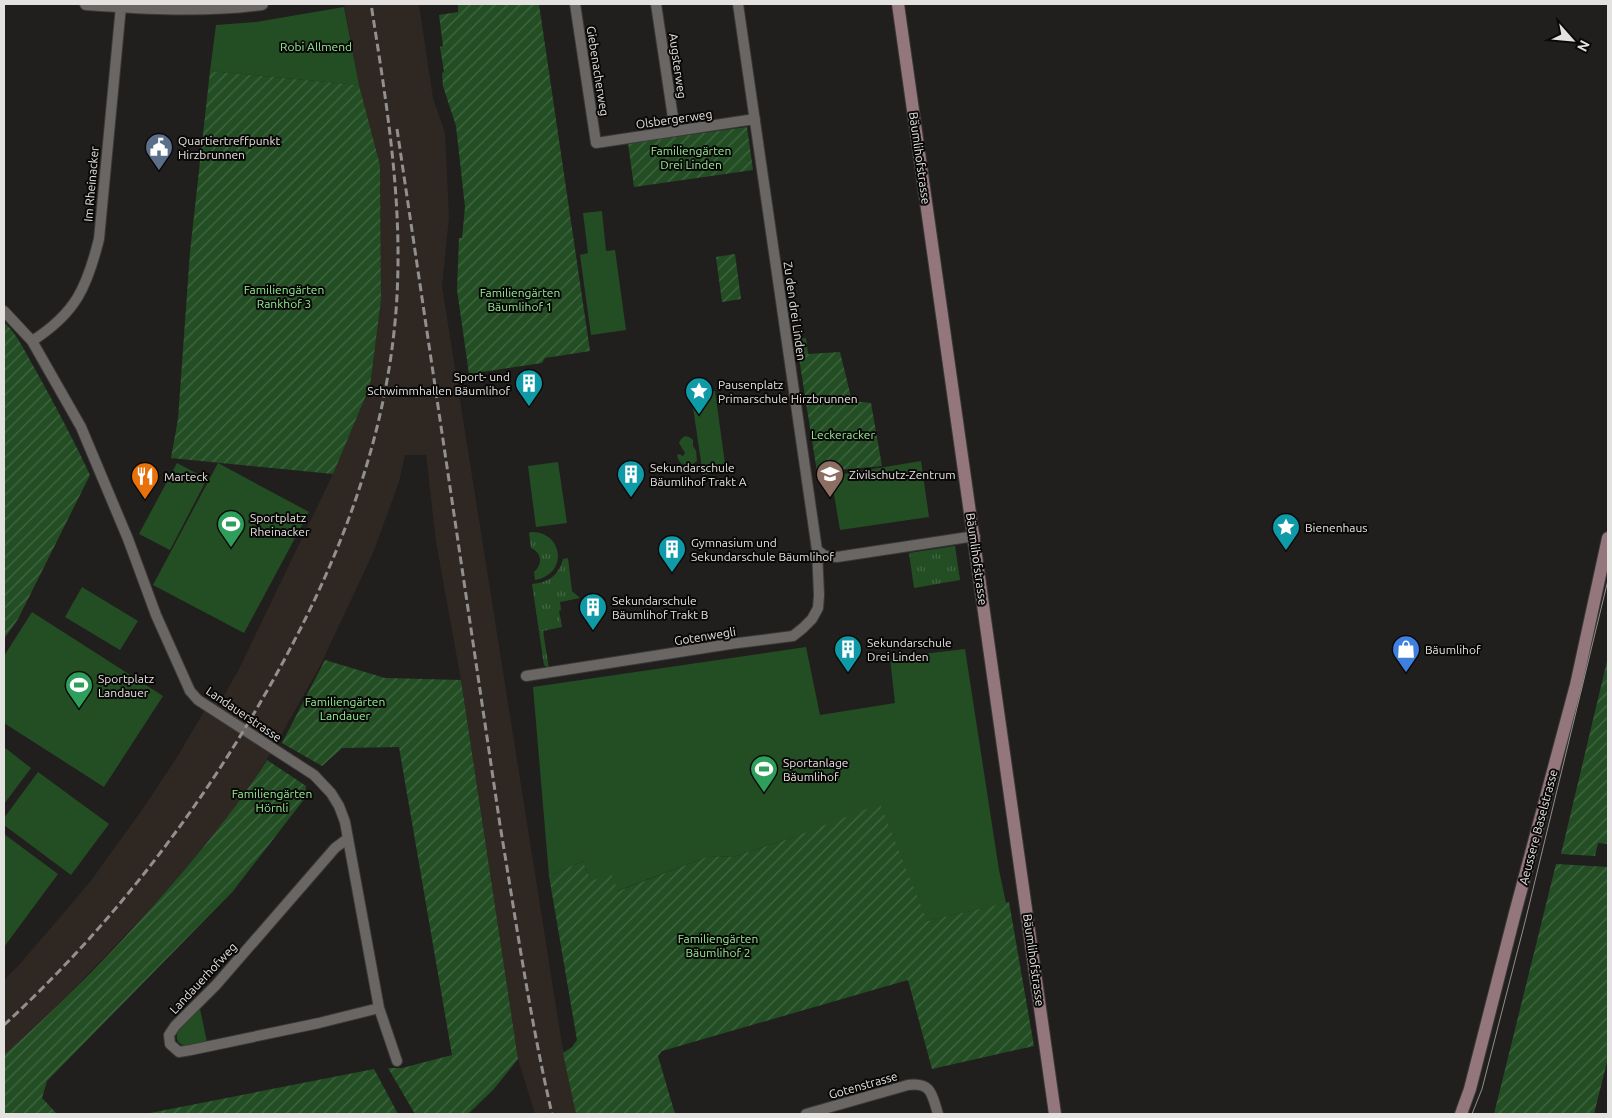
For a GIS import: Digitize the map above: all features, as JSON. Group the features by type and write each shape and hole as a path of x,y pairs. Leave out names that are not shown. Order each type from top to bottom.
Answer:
{"main road":[{"name":"Bäumlihofstrasse","path":"898,4 1055,1114"},
{"name":"Aeussere Baselstrasse","path":"1460,1114 1470,1089 1514,912 1576,685 1608,538"}],"street":[{"path":"86,4 173,9 262,4"},
{"name":"Giebenacherweg","path":"575,4 596,143"},
{"name":"Augsterweg","path":"656,4 674,131"},
{"name":"Zu den drei Linden","path":"738,4 817,550"},
{"name":"Im Rheinacker","path":"32,341 49,331 72,306 85,285 95,255 99,239 121,6"},
{"name":"Olsbergerweg","path":"596,143 755,119"},
{"name":"Landauerstrasse","path":"4,311 32,341 81,427 128,539 156,615 190,691 198,700 306,769 331,793 339,806 345,822 379,1008 398,1061"},
{"path":"817,550 825,556 836,557 974,536"},
{"name":"Gotenwegli","path":"526,676 726,644 794,636 812,619 818,608 817,550"},
{"name":"Landauerhofweg","path":"347,839 335,848 216,985 175,1026 169,1035 170,1044 179,1052 191,1050 319,1023 379,1008"},
{"name":"Gotenstrasse","path":"806,1114 908,1085 918,1084 924,1085 929,1090 938,1114"}],"shaded area":[{"path":"344,4 419,4 433,98 445,133 449,217 442,286 561,1038 576,1114 535,1114 518,1059 461,680 436,542 426,455 405,455 399,482 373,553 320,666 247,791 221,827 145,915 43,1021 4,1055 4,980 90,882 144,807 179,754 207,706 223,697 238,671 333,474 370,386 381,300 380,165 359,85"}],"green space":[{"name":"Familiengärten Bäumlihof 1","path":"458,4 539,4 590,351 545,358 542,363 469,374 457,290 459,238 462,238 465,207 456,126 443,86 442,73 444,72 440,47 443,46 439,15 458,12"},
{"name":"Robi Allmend","path":"344,7 359,85 210,71 216,25 256,22"},
{"name":"Familiengärten Rankhof 3","path":"210,71 359,85 380,165 381,300 370,386 333,474 171,458 178,419 190,252"},
{"name":"Familiengärten Drei Linden","path":"747,127 753,170 634,187 628,143"},
{"path":"602,211 606,251 615,250 626,330 591,335 580,255 588,253 583,213"},
{"path":"735,254 741,299 722,302 716,257"},
{"path":"4,322 14,333 25,351 64,422 90,475 18,619 4,639"},
{"name":"Leckeracker","path":"806,338 808,354 840,352 852,401 871,403 882,466 817,472 796,339"},
{"path":"715,391 726,471 703,475 691,394"},
{"path":"685,436 693,440 693,446 696,451 697,461 690,466 681,463 677,455 683,456 685,453 679,443"},
{"path":"921,461 929,517 840,530 831,476"},
{"path":"558,462 567,523 536,527 528,466"},
{"path":"177,463 207,479 170,550 139,534"},
{"name":"Sportplatz Rheinacker","path":"218,463 309,512 244,633 153,585"},
{"path":"529,533 550,538 558,553 557,562 553,570 546,576 535,580 534,572 539,566 540,559 535,550 531,548"},
{"path":"955,546 960,580 914,588 909,553"},
{"path":"568,558 572,591 580,598 560,602 561,610 559,611 562,627 543,631 549,669 544,665 532,584 548,580 559,570 563,559"},
{"path":"82,587 138,621 120,650 65,617"},
{"name":"Sportplatz Landauer","path":"32,612 163,696 104,787 4,723 4,656"},
{"name":"Sportanlage Bäumlihof","path":"806,647 820,715 895,703 890,658 965,649 999,870 1006,903 927,921 794,837 733,857 709,856 617,891 591,881 583,861 549,876 533,687"},
{"path":"1608,657 1608,844 1598,843 1595,856 1561,854"},
{"name":"Familiengärten Landauer","path":"325,660 385,678 461,680 518,1059 493,1090 468,1114 415,1114 388,1068 402,1068 452,1055 399,747 342,748 322,766 282,743"},
{"path":"4,747 31,768 4,804"},
{"name":"Familiengärten Hörnli","path":"267,760 306,786 305,798 233,891 47,1081 42,1098 57,1114 4,1114 4,1055 68,996 148,912 194,859 244,794"},
{"path":"38,772 109,824 71,875 4,825 4,818"},
{"name":"Familiengärten Bäumlihof 2","path":"880,804 927,921 1009,902 1034,1046 932,1069 908,980 662,1051 658,1056 675,1114 576,1114 563,1053 572,1047 577,1040 549,876 583,861 591,881 611,874 618,891 709,856 733,857 794,837"},
{"path":"4,834 58,874 4,947"},
{"path":"1556,864 1608,867 1608,1058 1594,1114 1494,1114"},
{"path":"200,1009 207,1042 183,1045 178,1042 178,1031 191,1015"},
{"path":"374,1069 398,1114 145,1114"}],"tram line":[{"path":"1472,1114 1482,1089 1526,918 1608,580"}],"railway":[{"path":"4,1025 77,952 111,914 144,874 205,790 260,703 285,657 331,563 350,515 367,465 380,415 390,363 398,272 396,195 383,80 371,4"},
{"path":"397,129 500,825 530,1006 552,1114"}],"place":[{"name":"Quartiertreffpunkt Hirzbrunnen","path":"159,171"},
{"name":"Sport- und Schwimmhallen Bäumlihof","path":"529,407"},
{"name":"Pausenplatz Primarschule Hirzbrunnen","path":"699,415"},
{"name":"Sekundarschule Bäumlihof Trakt A","path":"631,498"},
{"name":"Zivilschutz-Zentrum","path":"830,498"},
{"name":"Marteck","path":"145,500"},
{"name":"Sportplatz Rheinacker","path":"231,548"},
{"name":"Bienenhaus","path":"1286,551"},
{"name":"Gymnasium und Sekundarschule Bäumlihof","path":"672,573"},
{"name":"Sekundarschule Bäumlihof Trakt B","path":"593,631"},
{"name":"Sekundarschule Drei Linden","path":"848,673"},
{"name":"Bäumlihof","path":"1406,673"},
{"name":"Sportplatz Landauer","path":"79,709"},
{"name":"Sportanlage Bäumlihof","path":"764,793"}]}
